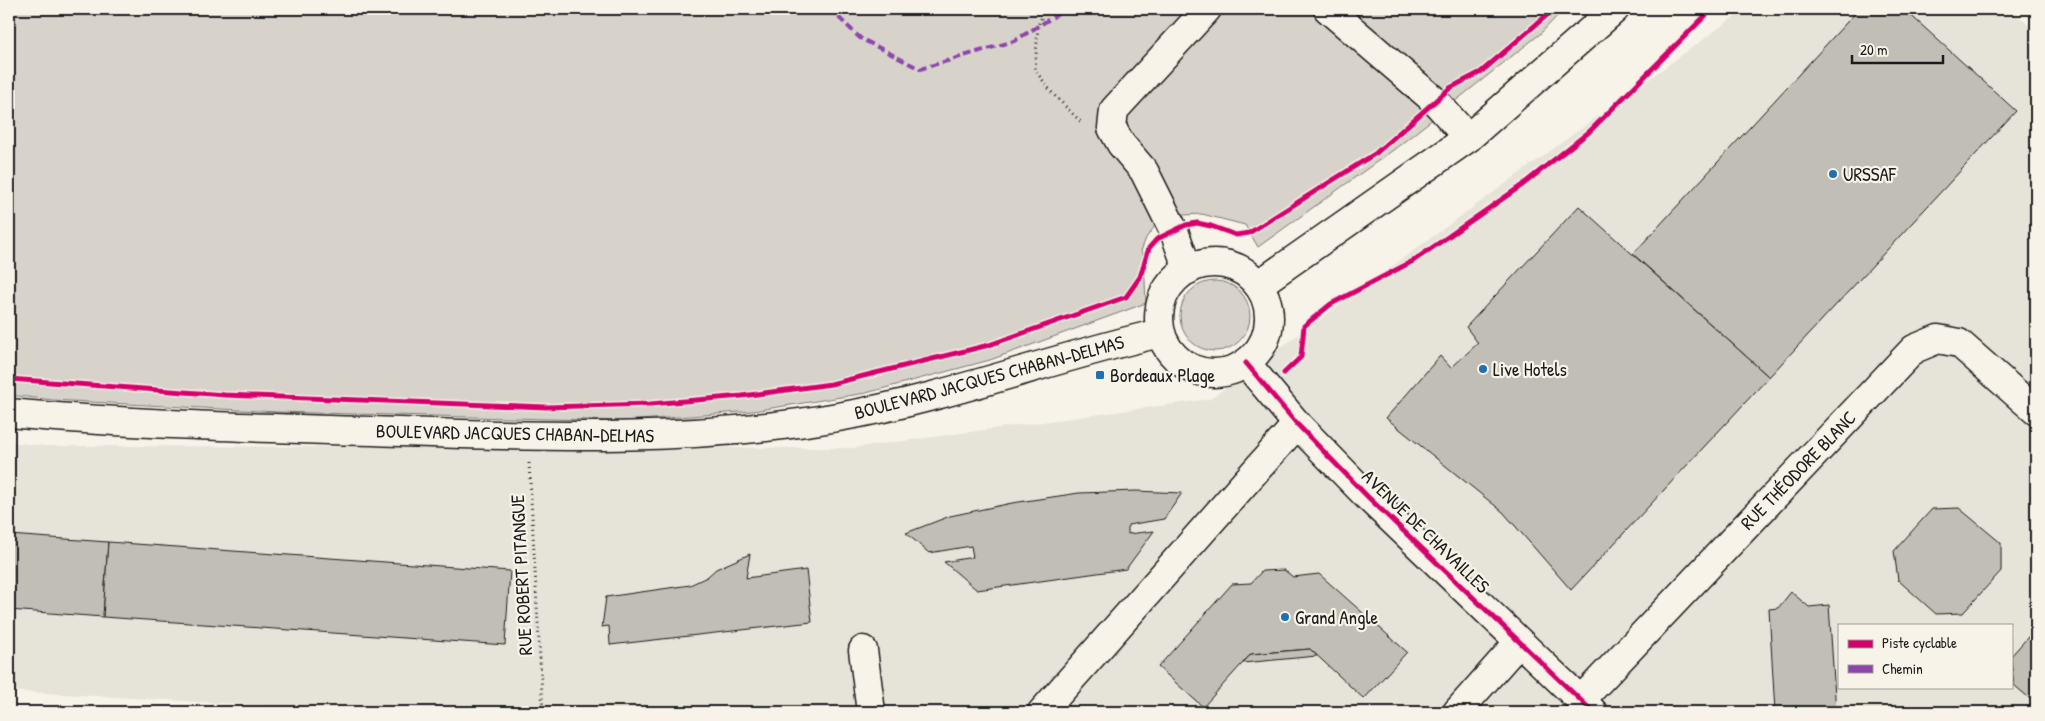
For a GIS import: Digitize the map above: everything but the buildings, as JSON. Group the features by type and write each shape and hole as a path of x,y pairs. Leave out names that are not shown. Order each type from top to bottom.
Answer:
{"main road":[{"path":"1188,270 1174,231 1144,171 1121,144 1112,128 1114,110 1207,9"},
{"path":"1328,9 1435,101 1468,138"},
{"path":"1258,285 1468,138 1615,9"},
{"path":"1213,263 1238,268 1258,285 1268,304 1268,326 1261,347 1246,363 1222,373 1195,371 1173,356 1160,333 1159,308 1169,286 1188,270 1213,263"},
{"name":"BOULEVARD JACQUES CHABAN-DELMAS","path":"9,413 227,427 527,436 654,436 754,429 838,417 985,382 1091,349 1160,333"},
{"name":"RUE THÉODORE BLANC","path":"1586,707 1914,349 1938,339 1959,343 2036,411"},
{"name":"AVENUE DE CHAVAILLES","path":"1246,363 1297,424 1368,497 1586,707"},
{"path":"1042,712 1297,424"},
{"path":"1457,712 1519,642"},
{"path":"863,650 872,712"}],"path":[{"path":"1046,9 1038,26 1035,70 1079,122 1112,128"}],"shaded area":[{"path":"9,9 1564,9 1540,34 1396,148 1258,247 1245,225 1202,214 1184,215 1155,226 1146,238 1141,251 1144,259 1146,303 990,360 866,393 753,411 627,421 277,412 53,400 9,395"},
{"path":"1745,9 2011,9 2036,32 2036,712 374,712 9,691 9,442 44,446 853,448 1210,399"},
{"path":"1215,281 1234,287 1244,297 1250,316 1244,335 1234,345 1215,351 1196,345 1186,335 1180,316 1186,297 1196,287"}],"marked path":[{"path":"830,9 860,38 920,69 1014,41 1066,9"}],"cycle path":[{"path":"9,379 225,395 546,407 650,404 742,396 831,384 989,345 1126,297 1140,277 1149,248 1157,239 1186,225 1197,223 1236,235 1249,233 1376,153 1450,88 1481,72 1554,9"},
{"path":"1284,373 1301,357 1304,326 1331,304 1413,261 1521,186 1589,132 1712,9"},
{"path":"1246,363 1297,424 1368,497 1593,712"}],"place":[{"name":"URSSAF","path":"1833,174"},
{"name":"Live Hotels","path":"1483,369"},
{"name":"Bordeaux Plage","path":"1100,375"},
{"name":"Grand Angle","path":"1285,617"}]}
